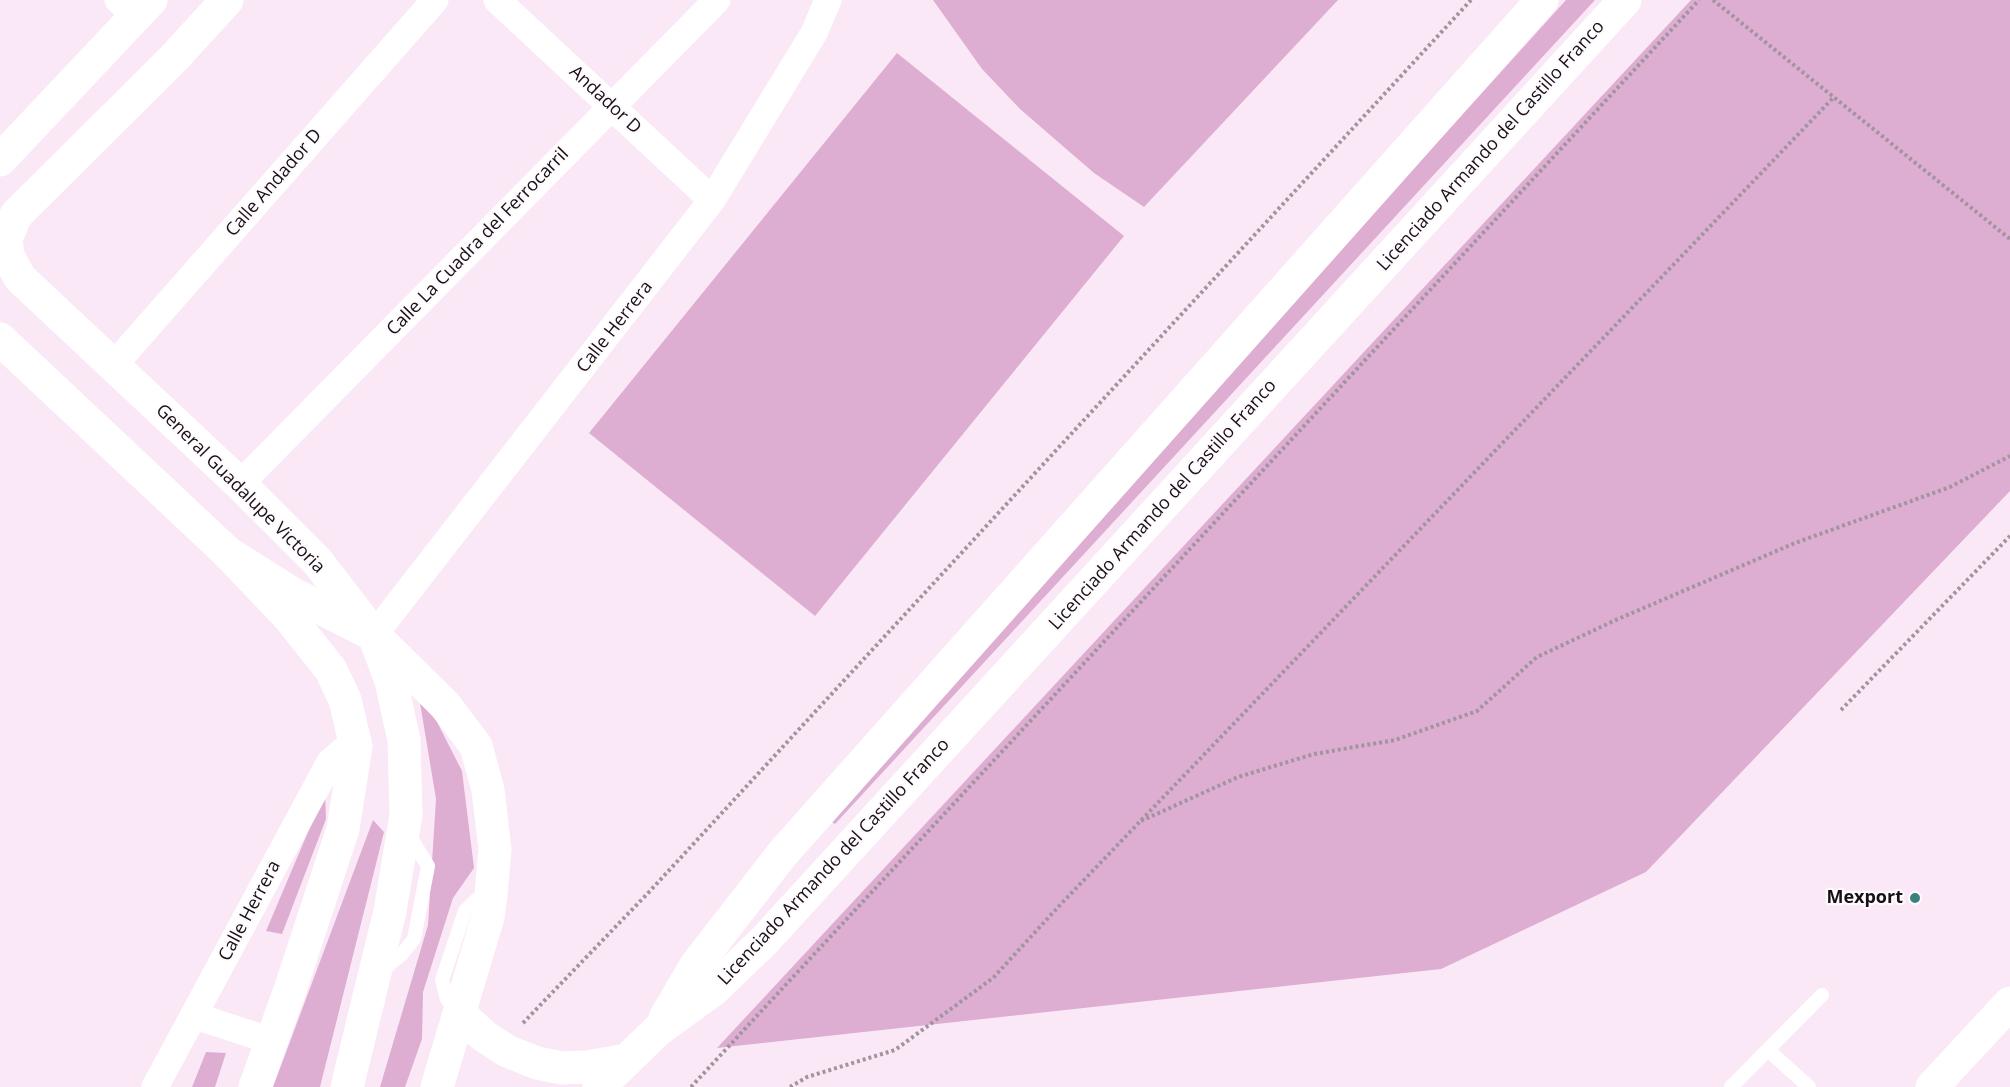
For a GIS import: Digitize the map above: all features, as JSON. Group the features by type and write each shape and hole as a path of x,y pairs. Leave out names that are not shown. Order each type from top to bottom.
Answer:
{"main road":[{"name":"General Guadalupe Victoria","path":"227,0 173,59 16,215 6,239 8,256 21,278 240,484 317,561 374,635 391,681 404,740 406,815 390,911 347,1087"},
{"name":"Licenciado Armando del Castillo Franco","path":"658,1030 696,965 783,853 1542,0"},
{"name":"Licenciado Armando del Castillo Franco","path":"658,1030 713,990 764,941 1625,0"},
{"path":"0,160 135,5"},
{"path":"0,339 228,553 288,616 331,670 345,700 356,746 343,830 255,1087"},
{"path":"228,553 293,594 374,635 445,705 476,746 488,790 495,849 491,895 488,917 437,1087"},
{"path":"1939,1079 2010,1003"},
{"path":"460,1014 500,1047 537,1063 562,1068 587,1068 627,1060"},
{"path":"1939,1079 2010,1019"},
{"path":"599,1087 658,1030"}],"street":[{"name":"Calle Andador D","path":"113,366 435,0"},
{"name":"Andador D","path":"497,0 712,200"},
{"name":"Calle La Cuadra del Ferrocarril","path":"240,484 717,0"},
{"name":"Calle Herrera","path":"374,635 712,200 814,33 828,0"},
{"name":"Calle Herrera","path":"155,1087 330,762 344,750 356,746"},
{"path":"195,1016 272,1041"}],"lane":[{"path":"1731,1087 1822,995"},
{"path":"1768,1050 1809,1087"}],"path":[{"path":"500,1047 650,891 1471,0"},
{"path":"692,1087 1699,0"},
{"path":"1713,0 2010,239"},
{"path":"790,1087 807,1077 895,1050 993,978 1138,823 1834,97"},
{"path":"1138,823 1238,777 1314,754 1395,740 1477,711 1538,657 1617,619 1796,543 1950,487 2010,456"},
{"path":"1841,710 2010,536"}],"shaded area":[{"path":"933,0 1338,0 1144,207 1094,173 1020,109 982,69"},
{"path":"1566,0 1595,0 835,824 826,818"},
{"path":"1691,0 2010,0 2010,491 1646,872 1441,969 717,1048"},
{"path":"897,53 1124,236 815,616 589,433"},
{"path":"420,703 436,720 462,771 474,868 453,898 423,992 422,1039 405,1087 380,1087 428,925 436,799"},
{"path":"325,792 326,819 282,934 266,931"},
{"path":"373,820 384,832 320,1087 273,1087"},
{"path":"206,1052 226,1053 215,1087 192,1087"}],"place":[{"name":"Mexport","path":"1915,898"}]}
